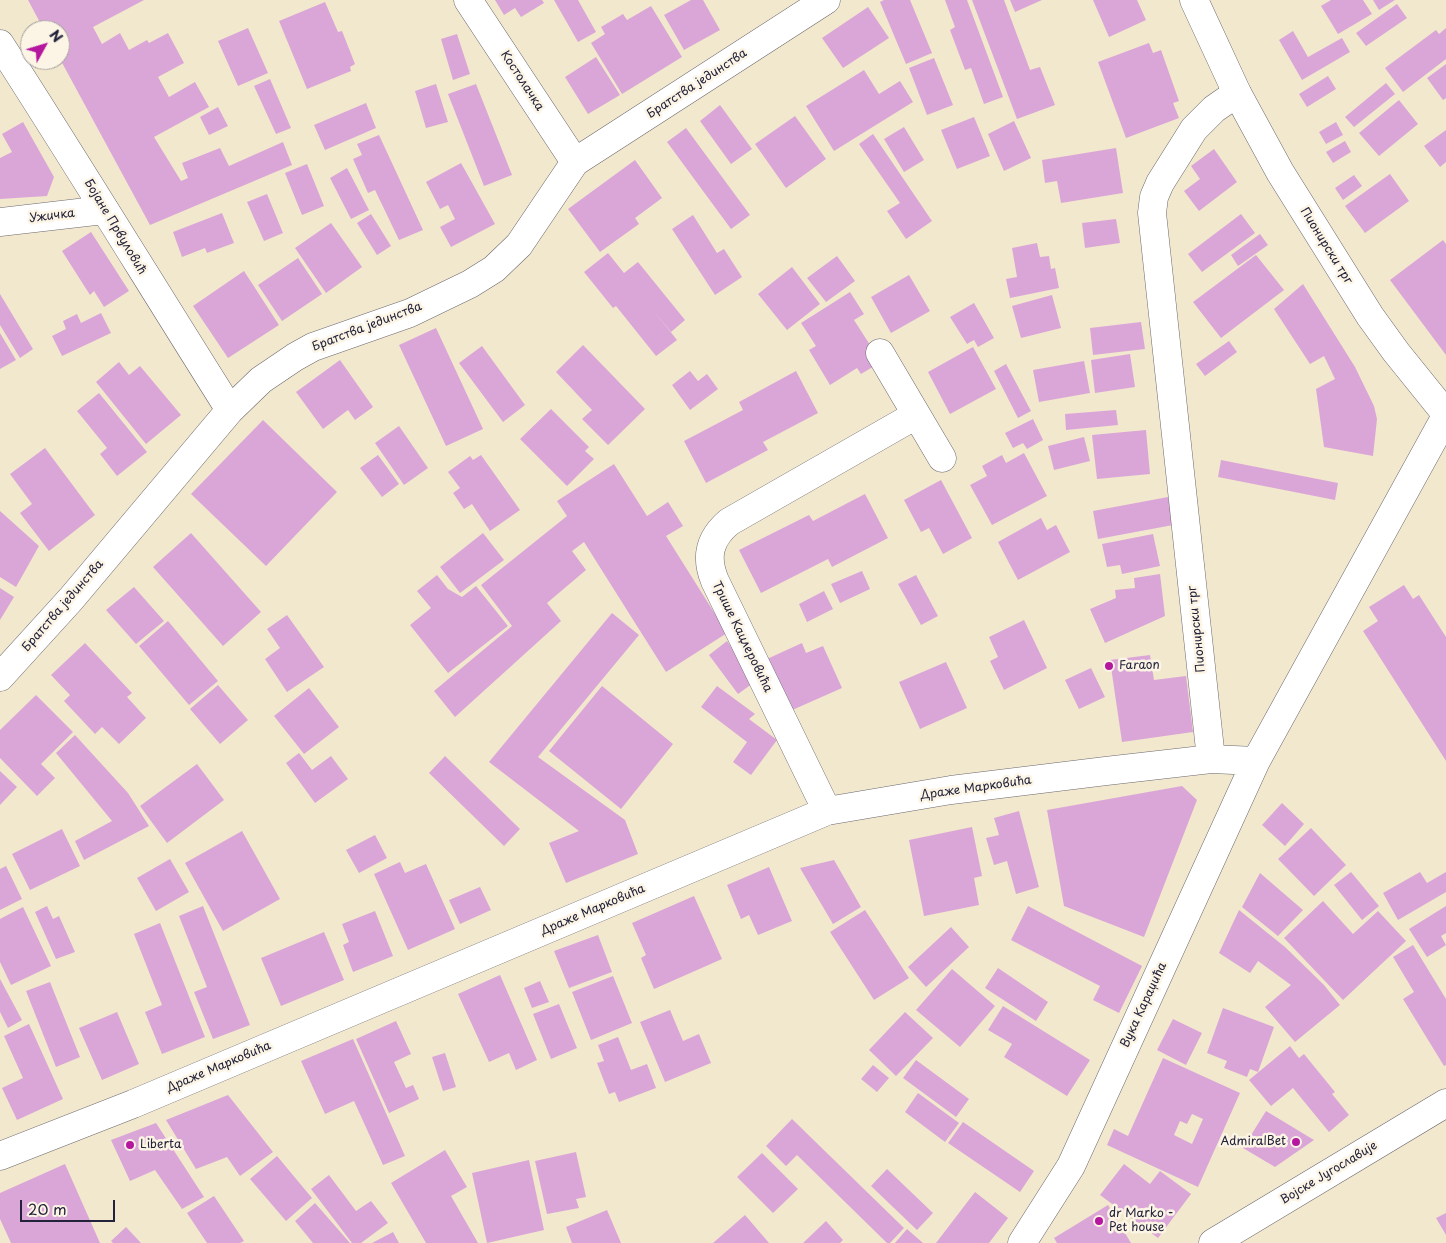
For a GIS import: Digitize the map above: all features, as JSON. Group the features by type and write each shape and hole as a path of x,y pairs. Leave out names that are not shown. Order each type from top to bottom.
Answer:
{"street":[{"name":"Костолачка","path":"468,0 575,162"},
{"name":"Братства јединства","path":"0,677 71,599 230,410 261,380 295,356 313,347 410,313 470,284 494,269 519,245 575,162 826,0"},
{"name":"Пионирски трг","path":"1194,0 1237,93 1280,172 1370,316 1446,415 1256,761"},
{"name":"Бојане Првуловић","path":"0,44 62,139 104,210 230,410"},
{"name":"Пионирски трг","path":"1211,759 1152,213 1154,197 1160,182 1194,129 1214,110 1237,93"},
{"name":"Ужичка","path":"0,222 104,210"},
{"path":"880,353 942,458"},
{"name":"Трише Кацлеровића","path":"827,812 710,570 711,545 722,528 729,522 916,415"},
{"path":"1211,759 1256,761"},
{"name":"Драже Марковића","path":"0,1156 133,1104 827,812 951,790 1211,759"},
{"name":"Вука Караџића","path":"1022,1243 1070,1166 1256,761"},
{"name":"Војске Југославије","path":"1213,1243 1446,1104"}],"building":[{"path":"28,0 144,0 93,27 102,44 120,33 129,50 147,40 149,43 168,33 184,63 158,77 169,97 195,82 209,107 154,137 181,181 188,178 182,163 220,148 229,166 283,142 292,165 150,225 66,70 70,70 70,20 39,20"},
{"path":"495,0 542,0 544,3 521,17 515,8 504,15"},
{"path":"554,0 578,0 596,32 578,42"},
{"path":"691,0 703,0 720,30 684,50 664,15"},
{"path":"884,0 910,0 932,53 906,64 880,2"},
{"path":"945,0 967,0 1003,97 984,104 971,68 965,70 950,30 955,27"},
{"path":"972,0 1004,0 1030,70 1040,67 1055,105 1017,119"},
{"path":"1010,0 1042,0 1015,12"},
{"path":"1093,0 1137,0 1146,20 1109,37"},
{"path":"1331,0 1363,0 1372,14 1338,34 1321,6"},
{"path":"1373,0 1395,0 1379,10"},
{"path":"325,2 338,32 342,31 355,64 350,67 351,71 307,89 279,21"},
{"path":"1397,4 1407,18 1366,46 1356,33"},
{"path":"651,6 682,57 622,94 591,43 605,34 601,27 623,14 627,20"},
{"path":"868,7 889,38 843,68 822,38"},
{"path":"248,28 268,73 238,86 218,41"},
{"path":"1446,28 1446,59 1403,92 1385,68 1436,30 1439,34"},
{"path":"1293,31 1308,57 1342,38 1350,52 1302,80 1279,40"},
{"path":"457,34 470,74 453,80 441,39"},
{"path":"1149,43 1153,53 1161,50 1179,101 1173,103 1179,118 1126,138 1098,62"},
{"path":"596,57 620,95 588,114 565,77"},
{"path":"934,58 953,105 927,115 909,68"},
{"path":"1446,64 1446,98 1443,100 1427,78"},
{"path":"864,70 879,94 900,81 913,102 834,151 806,106"},
{"path":"1328,76 1336,89 1307,107 1299,94"},
{"path":"270,79 291,128 276,134 254,86"},
{"path":"1386,83 1395,94 1354,127 1345,117"},
{"path":"436,84 448,122 426,128 415,91"},
{"path":"476,84 512,175 484,186 448,94"},
{"path":"1399,100 1418,124 1379,156 1359,133"},
{"path":"366,103 376,128 325,150 314,125"},
{"path":"720,105 752,149 731,164 700,121"},
{"path":"218,107 228,126 209,135 200,117"},
{"path":"795,116 826,159 786,188 755,144"},
{"path":"974,117 990,156 957,169 941,130"},
{"path":"1014,121 1031,158 1004,171 988,134"},
{"path":"23,122 54,177 47,196 0,199 0,158 12,152 2,134"},
{"path":"1336,122 1343,135 1326,144 1319,132"},
{"path":"904,127 924,160 904,172 884,139"},
{"path":"686,128 750,215 731,229 667,142"},
{"path":"1446,130 1446,162 1440,167 1424,146"},
{"path":"873,134 932,221 906,239 887,211 900,203 859,144"},
{"path":"379,135 423,230 399,240 375,190 368,193 353,159 362,155 357,144"},
{"path":"1345,141 1351,152 1333,163 1326,152"},
{"path":"1116,148 1123,193 1061,203 1057,181 1045,183 1042,160"},
{"path":"1214,149 1237,182 1199,211 1184,191 1200,179 1191,166"},
{"path":"635,160 662,198 635,218 639,224 600,252 568,209"},
{"path":"461,163 495,224 451,247 440,227 455,219 448,205 440,209 426,182"},
{"path":"307,164 324,206 302,215 285,173"},
{"path":"347,168 369,210 351,219 330,178"},
{"path":"1390,174 1409,201 1365,233 1345,206"},
{"path":"1354,175 1362,186 1343,200 1335,188"},
{"path":"267,194 283,233 264,241 247,202"},
{"path":"222,213 234,243 207,253 205,248 182,257 173,232"},
{"path":"371,214 391,246 377,255 357,223"},
{"path":"1241,214 1255,233 1202,272 1188,254"},
{"path":"693,215 717,253 724,249 742,277 715,295 672,229"},
{"path":"1116,219 1120,243 1085,248 1082,223"},
{"path":"331,223 362,267 326,293 295,248"},
{"path":"91,232 129,291 104,307 94,291 90,295 62,251"},
{"path":"1260,234 1268,245 1238,266 1231,255"},
{"path":"1443,240 1446,244 1446,355 1390,280"},
{"path":"1037,243 1040,257 1049,256 1051,269 1055,268 1059,288 1010,298 1006,279 1017,277 1012,248"},
{"path":"608,253 624,273 638,262 685,320 671,332 653,310 677,340 656,356 616,306 613,308 584,272"},
{"path":"1256,255 1284,290 1221,338 1193,302"},
{"path":"837,256 855,281 826,302 807,278"},
{"path":"298,258 322,294 282,321 258,285"},
{"path":"792,267 820,304 787,330 758,294"},
{"path":"244,271 279,325 228,358 193,306"},
{"path":"909,275 930,311 891,333 871,297"},
{"path":"1303,284 1355,367 1374,406 1377,419 1373,456 1324,447 1316,389 1335,379 1324,356 1310,364 1274,309"},
{"path":"850,292 864,314 854,320 881,362 861,374 857,368 830,385 809,350 816,346 801,323"},
{"path":"0,294 33,349 20,358 0,325"},
{"path":"1052,295 1061,328 1021,338 1012,306"},
{"path":"974,303 994,338 978,347 974,340 967,344 950,317"},
{"path":"101,313 111,333 62,356 52,336 66,329 63,321 77,314 81,323"},
{"path":"1141,322 1145,349 1093,355 1090,328"},
{"path":"436,328 483,429 446,446 399,345"},
{"path":"0,333 16,360 0,369"},
{"path":"1229,341 1237,352 1205,376 1196,364"},
{"path":"583,345 645,409 608,445 582,419 592,410 556,372"},
{"path":"482,346 525,405 503,422 459,363"},
{"path":"973,347 996,389 950,414 928,372"},
{"path":"1130,354 1135,387 1095,393 1091,360"},
{"path":"340,360 373,407 355,420 348,410 323,429 296,392"},
{"path":"1084,361 1090,393 1039,402 1033,370"},
{"path":"119,362 129,375 140,366 181,415 146,444 96,382"},
{"path":"1006,364 1031,411 1018,418 994,371"},
{"path":"690,371 698,381 707,374 718,389 690,410 672,385"},
{"path":"796,371 818,413 763,442 768,450 706,483 684,441 743,410 739,402"},
{"path":"99,393 147,452 117,476 100,454 107,448 77,411"},
{"path":"551,409 589,447 585,451 594,459 567,486 520,439"},
{"path":"1116,410 1118,425 1066,430 1065,414"},
{"path":"1033,419 1043,440 1027,449 1023,443 1013,448 1005,433"},
{"path":"263,420 337,492 266,566 191,494"},
{"path":"399,426 428,468 404,485 375,443"},
{"path":"1146,430 1150,474 1097,479 1092,435"},
{"path":"1084,437 1090,461 1054,470 1048,446"},
{"path":"45,448 95,515 49,551 20,513 32,504 10,474"},
{"path":"1024,453 1047,496 992,525 970,485 987,476 982,466 1002,455 1006,463"},
{"path":"378,455 399,484 382,497 360,468"},
{"path":"481,455 520,510 490,531 472,504 464,509 453,493 460,488 448,472 470,456 473,460"},
{"path":"1221,460 1338,483 1335,500 1218,477"},
{"path":"614,464 647,516 668,502 683,526 666,536 727,633 666,672 584,542 572,551 586,570 547,603 561,621 455,717 434,691 512,626 481,585 567,516 557,501"},
{"path":"941,480 972,538 943,554 929,528 921,532 904,500"},
{"path":"865,494 888,538 832,567 828,559 761,593 739,550 809,515 813,521"},
{"path":"1168,497 1173,525 1098,539 1093,511"},
{"path":"0,511 39,546 16,587 0,577"},
{"path":"1041,518 1047,530 1056,525 1070,552 1018,580 998,542"},
{"path":"191,533 261,612 223,646 153,567"},
{"path":"483,533 504,560 460,593 440,567"},
{"path":"1153,534 1160,566 1122,574 1120,565 1107,567 1102,544"},
{"path":"862,571 870,589 840,603 831,584"},
{"path":"1160,574 1165,616 1105,643 1090,609 1116,598 1115,590 1135,588 1134,578"},
{"path":"437,575 448,589 462,597 476,586 508,626 448,673 410,625 431,608 417,591"},
{"path":"916,575 938,616 921,625 898,584"},
{"path":"1404,585 1413,599 1419,595 1446,637 1446,761 1363,631 1378,621 1369,607"},
{"path":"134,587 164,621 136,644 106,610"},
{"path":"0,588 14,597 0,620"},
{"path":"824,591 833,609 807,622 799,604"},
{"path":"612,613 639,635 538,757 625,820 638,854 566,883 549,843 579,831 489,762"},
{"path":"287,615 324,667 287,692 265,659 280,648 267,629"},
{"path":"1024,620 1047,668 1004,690 990,661 998,657 989,637"},
{"path":"168,621 218,681 189,705 139,646"},
{"path":"727,641 756,681 738,694 709,655"},
{"path":"85,643 132,693 127,697 146,718 119,744 102,727 95,734 64,701 70,695 51,675"},
{"path":"802,643 806,653 823,646 842,688 790,711 767,659"},
{"path":"1150,655 1154,680 1186,676 1193,732 1122,742 1110,660"},
{"path":"946,662 967,708 920,729 899,682"},
{"path":"1091,668 1105,697 1079,709 1065,680"},
{"path":"218,685 248,720 220,744 190,709"},
{"path":"602,686 673,744 621,809 549,751"},
{"path":"717,686 755,714 749,719 777,740 751,775 733,762 747,742 701,707"},
{"path":"309,688 339,727 304,754 274,716"},
{"path":"36,695 73,732 41,764 55,778 37,796 0,758 0,730"},
{"path":"75,735 128,793 149,826 84,860 75,841 112,821 56,753"},
{"path":"299,753 312,770 331,756 348,779 315,803 286,763"},
{"path":"445,756 520,829 504,846 429,773"},
{"path":"197,764 224,800 167,843 140,806"},
{"path":"0,771 17,787 0,805"},
{"path":"1182,786 1197,800 1144,937 1064,906 1047,810"},
{"path":"1282,803 1304,824 1285,846 1262,825"},
{"path":"1019,811 1039,887 1016,894 1007,861 994,865 986,838 999,835 994,818"},
{"path":"972,827 982,876 974,878 979,905 924,916 909,840"},
{"path":"1311,828 1346,865 1314,896 1278,859"},
{"path":"62,829 80,866 30,890 12,854"},
{"path":"242,831 280,899 223,931 185,863"},
{"path":"375,835 387,858 359,873 346,850"},
{"path":"170,859 189,892 156,911 137,878"},
{"path":"834,860 861,907 833,924 800,868"},
{"path":"400,862 405,873 426,864 455,929 408,950 374,874"},
{"path":"6,866 22,899 0,910 0,869"},
{"path":"769,867 792,921 758,935 749,915 741,919 727,885"},
{"path":"1351,872 1379,906 1362,920 1334,885"},
{"path":"1420,872 1427,883 1446,872 1446,892 1398,920 1383,893"},
{"path":"1260,873 1303,910 1278,936 1242,907"},
{"path":"480,887 491,910 460,924 449,900"},
{"path":"694,896 722,959 654,989 641,958 646,955 632,923"},
{"path":"1323,901 1353,934 1378,911 1406,941 1343,1000 1284,938"},
{"path":"47,906 53,919 59,916 75,952 56,959 35,912"},
{"path":"203,906 250,1025 213,1039 194,992 207,987 179,916"},
{"path":"1028,906 1142,966 1119,1013 1093,1000 1100,986 1011,940"},
{"path":"1446,906 1446,933 1441,936 1446,945 1427,957 1409,929"},
{"path":"23,907 51,966 11,985 0,962 0,919"},
{"path":"865,910 909,978 874,1000 830,932"},
{"path":"1239,910 1285,947 1324,985 1340,1005 1295,1042 1265,1007 1291,985 1258,961 1250,973 1219,953"},
{"path":"375,911 393,956 353,972 343,945 349,942 342,924"},
{"path":"160,923 205,1037 162,1054 145,1012 162,1005 134,934"},
{"path":"951,927 969,947 926,987 908,967"},
{"path":"324,932 344,980 281,1006 261,958"},
{"path":"598,935 612,972 569,988 554,951"},
{"path":"1413,945 1446,999 1446,1065 1444,1066 1403,999 1414,992 1393,957"},
{"path":"998,968 1048,1002 1036,1021 985,988"},
{"path":"952,969 995,1006 960,1047 916,1010"},
{"path":"500,975 537,1060 516,1070 509,1053 489,1062 458,994"},
{"path":"613,976 632,1023 591,1040 572,992"},
{"path":"0,979 22,1020 8,1028 0,1012"},
{"path":"540,981 549,1002 532,1008 524,988"},
{"path":"50,982 80,1057 56,1067 26,991"},
{"path":"559,1004 577,1048 551,1059 533,1014"},
{"path":"1003,1006 1090,1060 1067,1096 1004,1057 1012,1044 988,1030"},
{"path":"1223,1008 1274,1027 1258,1072 1250,1069 1247,1077 1224,1068 1227,1061 1207,1053"},
{"path":"670,1010 683,1041 699,1034 711,1063 665,1082 640,1022"},
{"path":"117,1012 139,1064 102,1080 79,1028"},
{"path":"905,1012 933,1038 896,1076 869,1050"},
{"path":"1173,1019 1202,1033 1186,1065 1157,1050"},
{"path":"396,1021 411,1054 394,1062 406,1088 413,1085 419,1099 389,1113 356,1039"},
{"path":"29,1024 63,1099 17,1120 2,1088 23,1078 4,1036"},
{"path":"618,1037 631,1070 647,1064 656,1088 619,1102 615,1092 609,1094 597,1063 604,1061 598,1045"},
{"path":"353,1039 405,1156 383,1165 354,1101 325,1114 301,1061"},
{"path":"1290,1046 1299,1058 1304,1054 1335,1092 1332,1094 1349,1115 1329,1132 1293,1088 1271,1106 1249,1080"},
{"path":"445,1053 456,1087 443,1091 432,1057"},
{"path":"1163,1058 1240,1093 1198,1187 1107,1145 1114,1129 1128,1136","holes":["1192,1114 1203,1119 1192,1144 1174,1135 1180,1121 1187,1124"]},
{"path":"916,1060 969,1099 956,1117 903,1078"},
{"path":"873,1065 889,1078 877,1092 861,1079"},
{"path":"918,1093 959,1123 945,1142 905,1112"},
{"path":"228,1095 273,1152 240,1176 227,1157 196,1169 166,1120"},
{"path":"1266,1111 1314,1140 1275,1167 1243,1148"},
{"path":"792,1119 904,1228 890,1243 887,1243 797,1155 786,1166 766,1146"},
{"path":"963,1122 1034,1171 1020,1192 948,1143"},
{"path":"156,1123 204,1197 182,1209 155,1170 130,1181 111,1140"},
{"path":"445,1150 467,1187 451,1196 478,1243 426,1243 391,1183"},
{"path":"576,1152 586,1197 576,1199 579,1208 547,1214 535,1161"},
{"path":"762,1153 798,1189 773,1213 737,1177"},
{"path":"277,1156 312,1198 286,1221 250,1179"},
{"path":"529,1160 544,1230 487,1243 472,1173"},
{"path":"65,1164 100,1243 11,1243 0,1219 0,1193"},
{"path":"1124,1164 1150,1184 1160,1171 1191,1194 1158,1238 1100,1195"},
{"path":"887,1169 933,1213 917,1230 871,1186"},
{"path":"329,1175 356,1211 371,1201 388,1223 361,1243 352,1243 311,1189"},
{"path":"975,1192 1008,1218 989,1243 936,1243"},
{"path":"214,1196 244,1241 240,1243 207,1243 187,1213"},
{"path":"315,1203 350,1243 313,1243 295,1221"},
{"name":"dr Marko - Pet house","path":"1108,1205 1131,1243 1057,1243 1054,1238"},
{"path":"607,1210 621,1243 572,1243 566,1227"},
{"path":"1446,1213 1446,1235 1436,1218"},
{"path":"745,1215 769,1243 713,1243"},
{"path":"826,1221 843,1240 840,1243 803,1243"},
{"path":"126,1227 141,1243 113,1243 111,1241"},
{"path":"907,1229 923,1243 895,1243"},
{"path":"393,1232 399,1243 372,1243"}],"place":[{"name":"Faraon","path":"1109,666"},
{"name":"AdmiralBet","path":"1296,1142"},
{"name":"Liberta","path":"130,1145"},
{"name":"dr Marko - Pet house","path":"1099,1221"}]}
